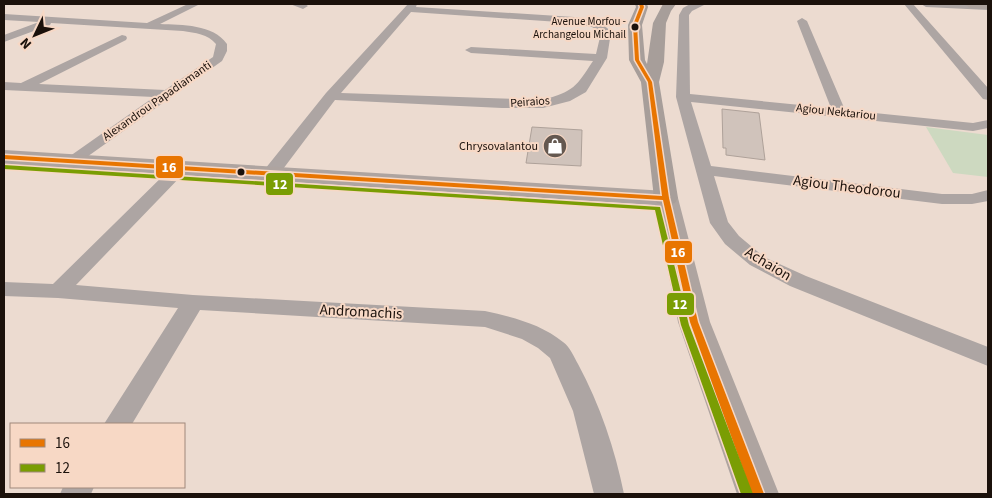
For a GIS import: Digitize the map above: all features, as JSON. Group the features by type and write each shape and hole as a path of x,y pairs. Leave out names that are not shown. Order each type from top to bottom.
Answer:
{"highway":[{"path":"970,4 988,6"}],"main road":[{"path":"641,4 636,25 637,60 650,82 666,198 694,322 758,494"},
{"path":"650,82 656,62 659,26 665,8 670,4"},
{"path":"4,157 666,198"}],"street":[{"path":"149,25 195,4"},
{"name":"Achaion","path":"701,4 692,6 686,10 684,15 683,96 719,223 732,240 757,261 798,281 988,357"},
{"path":"908,4 988,96"},
{"path":"926,4 988,6"},
{"path":"271,174 331,96 410,6"},
{"name":"Peiraios","path":"331,96 502,104 543,104 565,98 582,89 601,58 606,32 602,28 585,22 532,14 410,6"},
{"name":"Alexandrou Papadiamanti","path":"4,17 149,25 200,31 220,40 223,46 223,52 218,59 71,161"},
{"path":"4,39 55,20"},
{"path":"802,21 839,112"},
{"path":"24,86 122,38"},
{"path":"471,50 601,58"},
{"path":"4,86 167,94"},
{"name":"Agiou Nektariou","path":"683,96 973,127 988,124"},
{"path":"58,291 179,169"},
{"name":"Agiou Theodorou","path":"704,170 942,199 982,198 988,195"},
{"name":"Andromachis","path":"4,289 485,319 512,325 535,334 557,349 575,380 593,426 609,494"},
{"path":"119,423 193,302"}],"green space":[{"path":"926,127 988,135 988,177 953,173"}],"building":[{"path":"722,109 759,113 765,160 726,155 726,148 723,148"},
{"name":"Chrysovalantou","path":"532,127 582,130 581,166 526,163"}],"transit line":[{"name":"16","path":"641,4 642,7 635,25 637,60 650,82 666,198 694,322 758,494"},
{"name":"16","path":"4,157 666,198"},
{"name":"12","path":"4,167 658,208 685,325 747,494"}],"place":[{"name":"Avenue Morfou - Archangelou Michail","path":"635,27"},
{"name":"Chrysovalantou","path":"555,146"}]}
